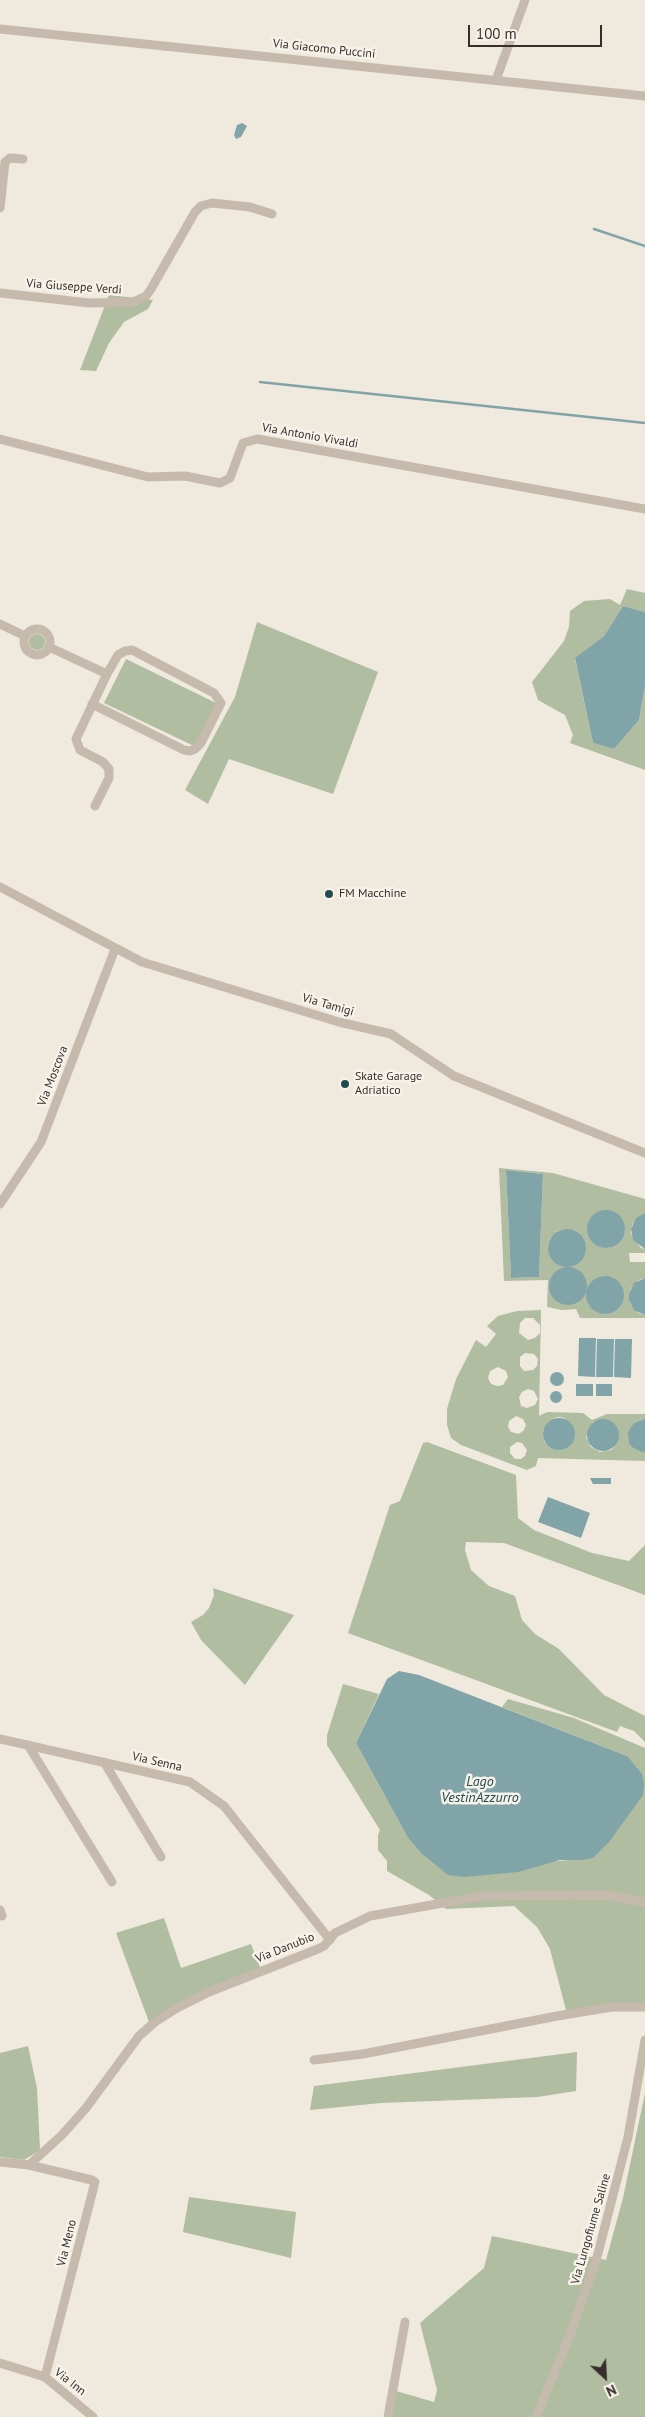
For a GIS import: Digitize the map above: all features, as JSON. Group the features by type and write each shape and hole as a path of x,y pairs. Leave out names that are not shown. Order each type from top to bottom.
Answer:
{"street":[{"path":"496,80 525,0"},
{"name":"Via Giacomo Puccini","path":"0,29 645,96"},
{"path":"0,208 5,162 10,158 24,159"},
{"name":"Via Giuseppe Verdi","path":"0,293 89,303 133,302 143,298 151,289 194,212 200,206 212,203 250,207 272,214"},
{"name":"Via Antonio Vivaldi","path":"0,439 148,477 185,476 220,483 230,478 241,445 247,440 256,439 645,509"},
{"path":"0,624 25,636"},
{"path":"30,630 42,630 50,639 49,647 41,654 33,654 24,645 25,636 30,630"},
{"path":"49,647 107,674"},
{"path":"92,704 190,751 199,746 220,707 219,697 214,693 132,650 118,655 107,674 92,704 77,734 76,741 80,750 106,763 109,769 109,778 95,806"},
{"name":"Via Tamigi","path":"0,887 142,962 339,1022 396,1036 438,1068 454,1076 645,1153"},
{"name":"Via Moscova","path":"0,1204 41,1142 115,949"},
{"name":"Via Senna","path":"0,1739 190,1782 224,1806 330,1940"},
{"path":"28,1745 112,1882"},
{"path":"104,1762 161,1857"},
{"name":"Via Danubio","path":"29,2165 62,2136 86,2108 139,2036 155,2022 177,2008 209,1992 318,1949 330,1940 335,1933 370,1916 482,1896 607,1895 645,1902"},
{"path":"314,2060 362,2054 612,2007 645,2007"},
{"name":"Via Lungofiume Saline","path":"536,2417 570,2335 596,2261 628,2137 645,2040"},
{"path":"0,2162 29,2165"},
{"name":"Via Meno","path":"29,2165 95,2182 45,2377"},
{"path":"388,2417 405,2322"},
{"name":"Via Inn","path":"0,2362 45,2377 93,2417"}],"green space":[{"path":"109,295 153,300 148,309 124,322 109,343 96,371 80,370"},
{"path":"627,589 645,593 645,612 623,606 604,636 575,659 593,743 614,749 639,720 645,686 645,770 570,743 573,735 565,715 538,700 532,682 564,641 569,627 570,611 584,601 610,599 620,605"},
{"path":"257,622 378,672 333,794 229,759 208,804 185,790 235,697"},
{"path":"37,634 43,636 45,642 43,648 37,650 31,648 29,642 31,636"},
{"path":"126,659 218,704 196,747 104,703"},
{"path":"499,1168 553,1173 645,1199 645,1213 633,1223 631,1234 641,1248 645,1249 645,1253 629,1253 630,1262 645,1262 645,1278 639,1280 631,1288 629,1299 631,1305 639,1313 645,1315 645,1318 580,1318 576,1309 562,1310 547,1307 548,1280 504,1281","holes":["506,1170 543,1174 539,1277 511,1278","593,1216 623,1221 625,1232 609,1248 598,1246 590,1238 588,1226","564,1229 575,1231 583,1239 585,1245 580,1261 570,1266 558,1264 550,1256 548,1245 550,1239 558,1231","602,1276 613,1278 622,1286 623,1298 618,1308 597,1312 588,1304 592,1282"]},
{"path":"541,1310 539,1416 547,1412 583,1413 592,1420 607,1414 645,1414 645,1419 634,1423 642,1452 645,1452 645,1461 538,1458 536,1466 527,1470 461,1445 451,1438 447,1425 447,1409 456,1379 476,1340 486,1347 496,1334 487,1326 498,1316 517,1311","holes":["525,1318 533,1318 540,1325 540,1333 535,1338 528,1340 519,1333 520,1323","525,1353 534,1354 538,1359 537,1366 533,1370 524,1371 520,1366 520,1357","498,1367 506,1371 508,1377 503,1385 497,1386 491,1384 488,1378 490,1371","528,1389 534,1391 538,1399 535,1405 527,1408 521,1406 519,1397 522,1392","516,1416 523,1419 526,1425 519,1434 511,1432 508,1427 509,1421","554,1418 565,1418 547,1445 544,1441 543,1430","603,1419 615,1446 611,1450 600,1452 591,1447 586,1437 593,1422","517,1442 522,1443 527,1450 525,1456 521,1459 515,1459 510,1453 510,1447"]},
{"path":"427,1442 516,1475 518,1518 534,1530 592,1553 629,1561 645,1545 645,1595 504,1543 466,1542 465,1550 471,1570 489,1586 515,1596 522,1620 535,1634 559,1649 604,1695 645,1716 645,1742 634,1731 620,1726 617,1732 348,1633 390,1505 400,1501 423,1443"},
{"path":"213,1588 294,1615 245,1685 201,1640 191,1622 203,1615 209,1608 214,1595"},
{"path":"343,1684 379,1694 356,1743 408,1838 420,1852 547,1862 592,1858 627,1756 502,1707 508,1699 574,1718 645,1748 645,2007 567,2014 550,1949 537,1927 514,1906 446,1909 429,1895 387,1871 387,1861 378,1850 380,1830 327,1745 327,1735"},
{"path":"164,1918 181,1968 251,1944 261,1970 149,2022 116,1933"},
{"path":"28,2046 37,2088 40,2150 24,2160 0,2157 0,2053"},
{"path":"577,2052 576,2091 537,2097 381,2103 310,2110 314,2086"},
{"path":"645,2093 645,2417 392,2417 396,2391 434,2402 437,2390 420,2323 484,2268 492,2236 606,2260 623,2198"},
{"path":"189,2197 296,2212 291,2258 183,2232"}],"water":[{"path":"242,123 247,126 241,137 236,139 234,135 237,125"},
{"path":"623,606 645,612 645,686 639,720 614,749 593,743 575,658 604,636"},
{"path":"506,1170 543,1174 539,1277 511,1278"},
{"path":"606,1210 619,1216 625,1229 619,1242 606,1248 593,1242 587,1229 593,1216"},
{"path":"645,1213 645,1249 633,1240 631,1229 636,1218"},
{"path":"567,1229 580,1235 586,1248 580,1261 567,1267 554,1261 548,1248 554,1235"},
{"path":"568,1267 581,1273 587,1286 581,1299 568,1305 555,1299 549,1286 555,1273"},
{"path":"605,1276 618,1282 624,1295 618,1308 605,1314 592,1308 586,1295 592,1282"},
{"path":"645,1278 645,1315 634,1310 629,1300 629,1294 634,1283"},
{"path":"579,1338 596,1338 595,1377 578,1376"},
{"path":"597,1339 614,1339 613,1377 596,1377"},
{"path":"615,1339 632,1339 631,1378 614,1377"},
{"path":"557,1372 562,1374 564,1379 562,1384 557,1386 552,1384 550,1379 552,1374"},
{"path":"576,1384 593,1384 593,1396 576,1396"},
{"path":"596,1384 612,1384 612,1396 596,1396"},
{"path":"554,1391 558,1391 562,1397 558,1403 554,1403 550,1399 550,1395"},
{"path":"559,1418 571,1422 575,1434 571,1446 559,1450 547,1446 543,1434 547,1422"},
{"path":"603,1419 615,1423 619,1435 615,1447 603,1451 591,1447 587,1435 591,1423"},
{"path":"645,1419 645,1452 642,1452 632,1447 629,1443 628,1432 634,1423"},
{"path":"590,1478 611,1478 611,1484 593,1484"},
{"path":"548,1497 590,1513 581,1538 538,1522"},
{"name":"Lago VestinAzzurro","path":"399,1671 419,1675 627,1756 642,1774 644,1784 643,1795 609,1842 593,1858 560,1860 518,1872 464,1877 448,1875 420,1852 408,1838 356,1743 387,1679"}],"waterway":[{"path":"594,229 645,246"},
{"path":"260,382 645,423"}],"place":[{"name":"FM Macchine","path":"329,894"},
{"name":"Skate Garage Adriatico","path":"345,1084"}]}
